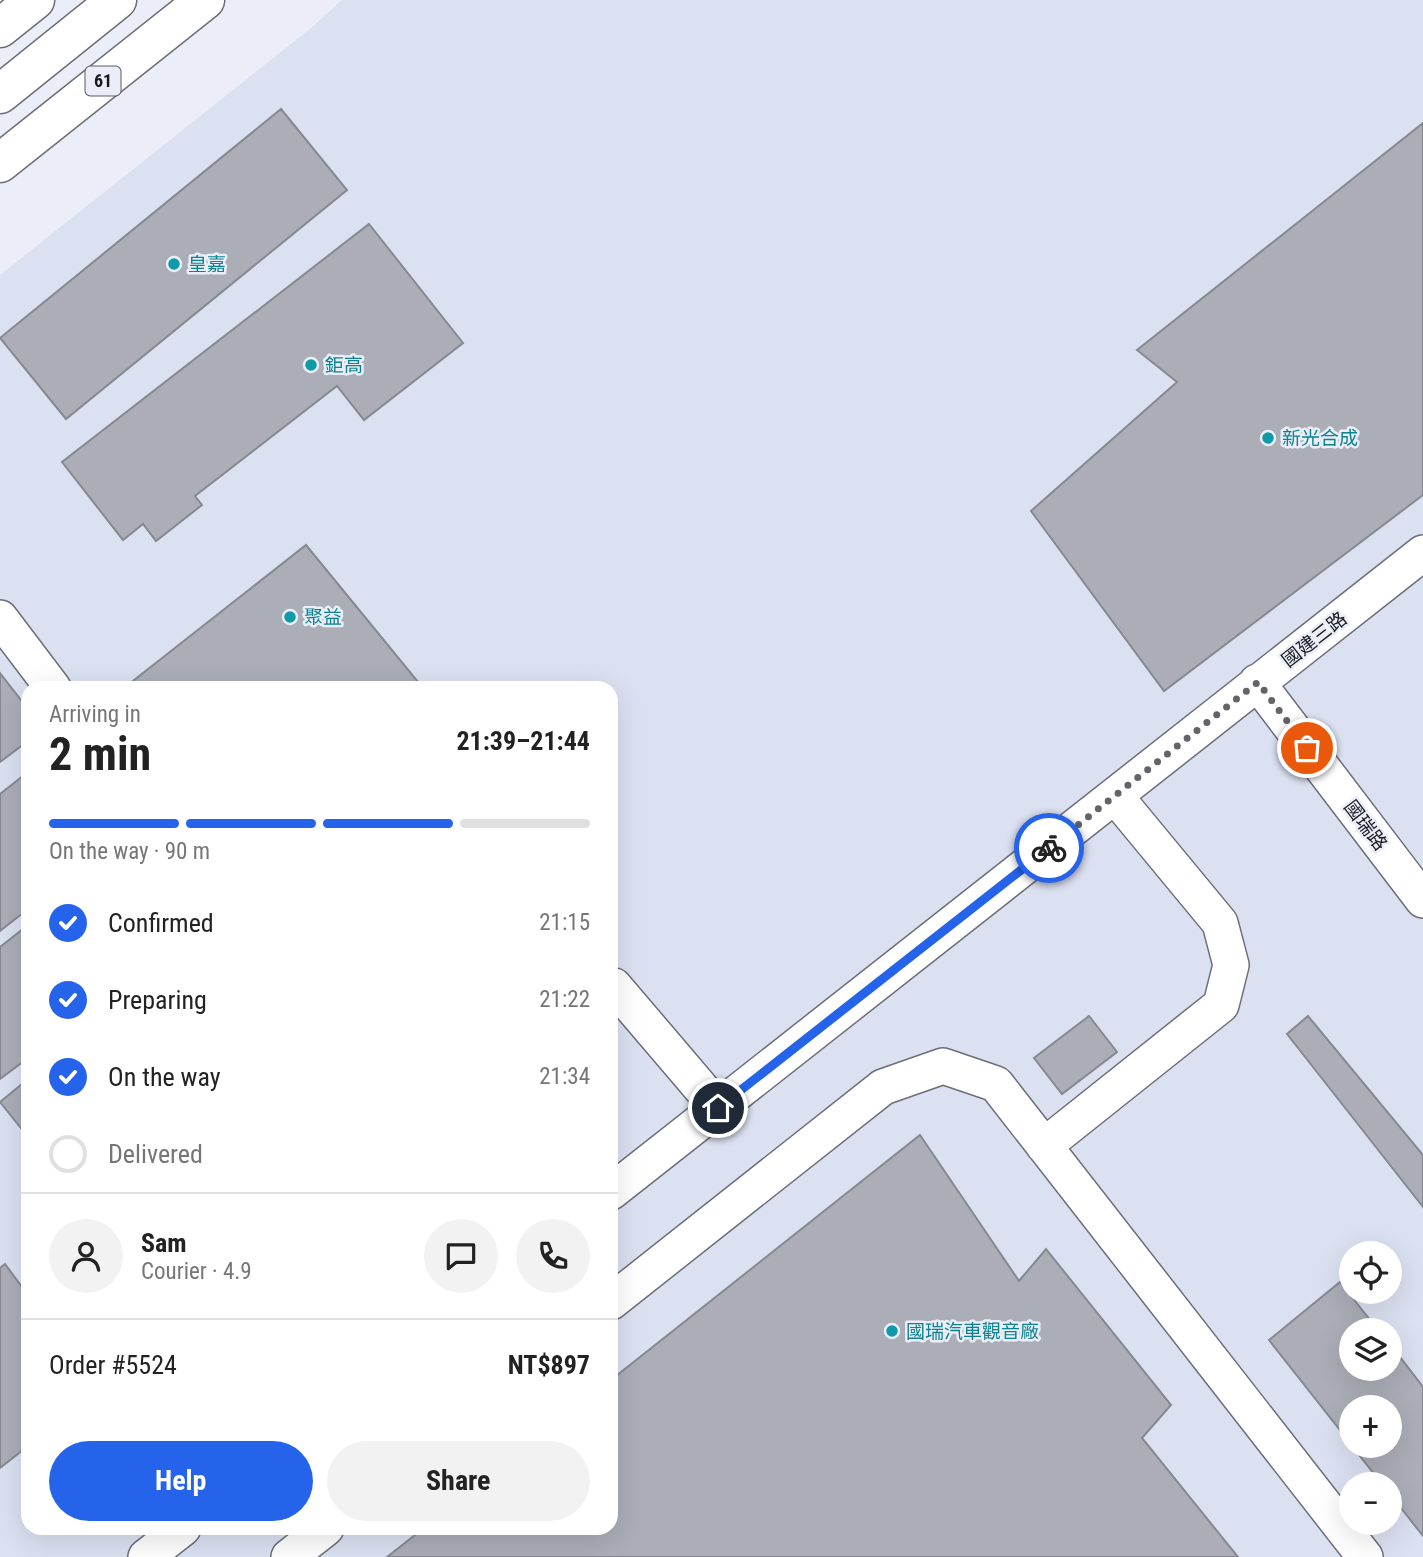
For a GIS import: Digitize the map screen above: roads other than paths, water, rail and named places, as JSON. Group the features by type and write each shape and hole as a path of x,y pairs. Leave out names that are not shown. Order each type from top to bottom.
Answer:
{"main road":[{"path":"0,28 35,0"},
{"path":"0,94 117,0"},
{"name":"61","path":"0,163 205,0"}],"street":[{"name":"國建三路","path":"618,1187 1423,553"},
{"path":"0,618 48,681"},
{"name":"國瑞路","path":"1258,682 1423,900"},
{"path":"1044,1146 1221,1004 1231,965 1220,923 1115,796"},
{"path":"618,991 718,1108"},
{"path":"618,1296 883,1087 943,1066 996,1084 1365,1557"},
{"path":"146,1557 174,1535"},
{"path":"289,1557 317,1535"}],"place":[{"name":"皇嘉","path":"174,264"},
{"name":"鉅高","path":"311,365"},
{"name":"新光合成","path":"1268,438"},
{"name":"聚益","path":"290,617"},
{"name":"國瑞汽車觀音廠","path":"892,1331"}]}
